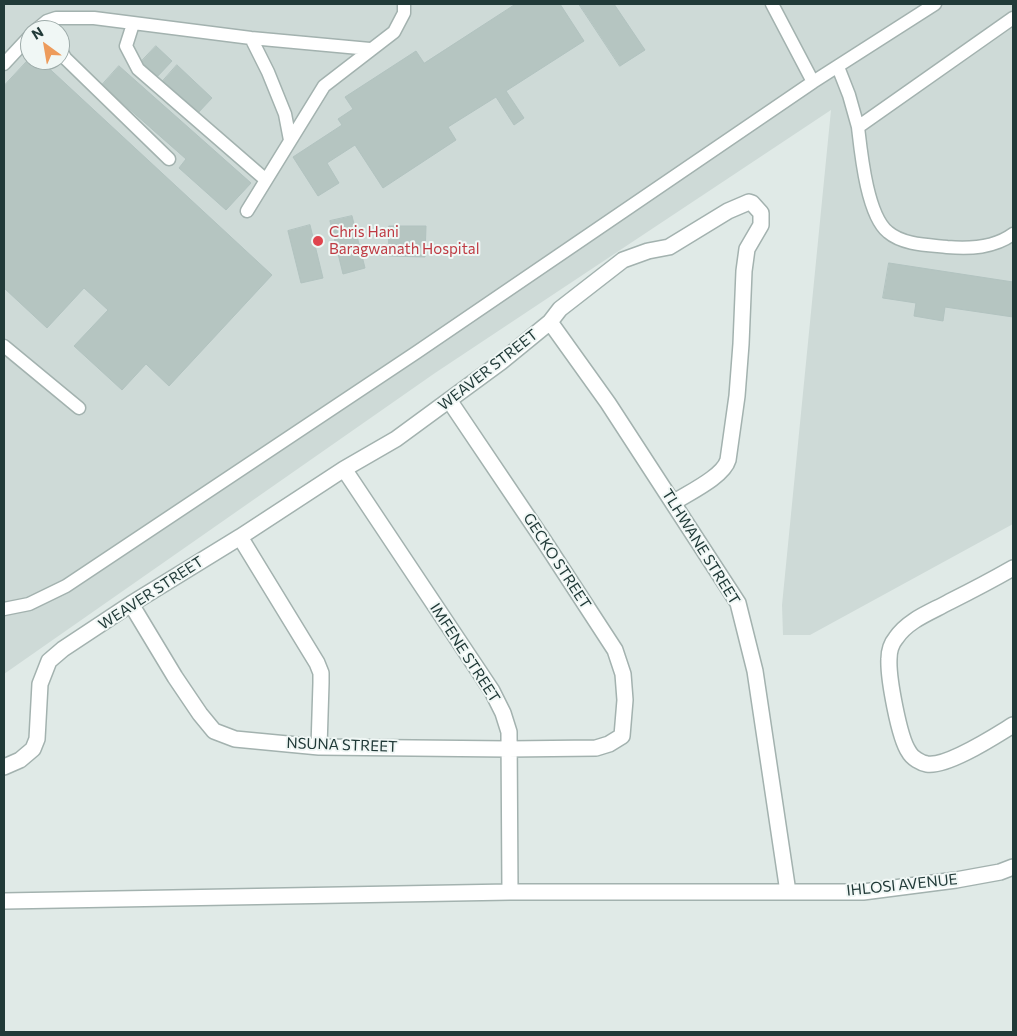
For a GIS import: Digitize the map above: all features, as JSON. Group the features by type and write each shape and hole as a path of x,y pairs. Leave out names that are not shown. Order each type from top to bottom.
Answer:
{"street":[{"name":"WEAVER STREET","path":"4,767 20,760 34,749 37,739 40,684 49,662 63,649 344,469 396,439 501,362 550,322 560,309 623,260 669,247 745,202 752,203 761,213 761,225 747,249 744,271 742,344 738,388 727,464 717,475 674,503"},
{"name":"TLHWANE STREET","path":"550,322 608,403 738,603 755,671 788,892"},
{"name":"GECKO STREET","path":"449,400 615,650 623,674 622,736"},
{"name":"IMFENE STREET","path":"344,469 492,691 503,713 509,732 510,892"},
{"path":"240,537 318,663 321,673 319,746"},
{"path":"1013,568 912,622 903,630 891,647 889,658 889,674 900,730 909,754 924,763 943,762 960,755 1013,725"},
{"name":"NSUNA STREET","path":"131,604 175,677 214,731 235,739 319,746 508,749 596,748 622,736"},
{"name":"IHLOSI AVENUE","path":"4,901 510,892 863,892 956,880 1000,872 1013,867"}],"lane":[{"path":"247,211 324,86 394,32 404,13 404,4"},
{"path":"772,4 813,82"},
{"path":"4,609 29,604 66,586 417,352 813,82 935,4"},
{"path":"70,22 94,18 250,38 370,49"},
{"path":"858,127 1013,18"},
{"path":"133,24 126,46 138,69 266,180"},
{"path":"250,38 268,72 285,114 290,140"},
{"path":"4,64 20,47"},
{"path":"70,63 169,159"},
{"path":"838,67 849,95 858,127 864,167 875,211 887,232 899,239 952,248 979,248 1004,241 1013,234"},
{"path":"4,346 79,408"}],"shaded area":[{"name":"Chris Hani Baragwanath Hospital","path":"4,4 1013,4 1013,524 810,635 783,635 782,605 831,110 435,373 4,674"}],"building":[{"path":"516,4 560,4 584,41 506,91 524,118 514,125 496,97 448,127 456,140 383,188 355,145 327,163 339,183 318,196 293,157 342,125 338,119 353,109 345,97 416,51 424,63"},
{"path":"579,4 614,4 645,50 620,66"},
{"path":"156,46 172,61 156,78 140,63"},
{"path":"177,65 212,98 197,114 162,82"},
{"path":"119,66 251,183 226,210 179,168 186,159 102,85"},
{"path":"20,69 51,70 272,275 169,386 146,364 122,390 74,346 108,310 84,288 47,328 4,288 4,86"},
{"path":"352,216 365,268 343,274 330,221"},
{"path":"310,225 323,278 301,283 288,231"},
{"path":"389,226 426,226 425,257 389,256"},
{"path":"889,263 1013,282 1013,317 945,307 943,321 914,316 916,303 883,298"}],"place":[{"name":"Chris Hani Baragwanath Hospital","path":"318,241"}]}
